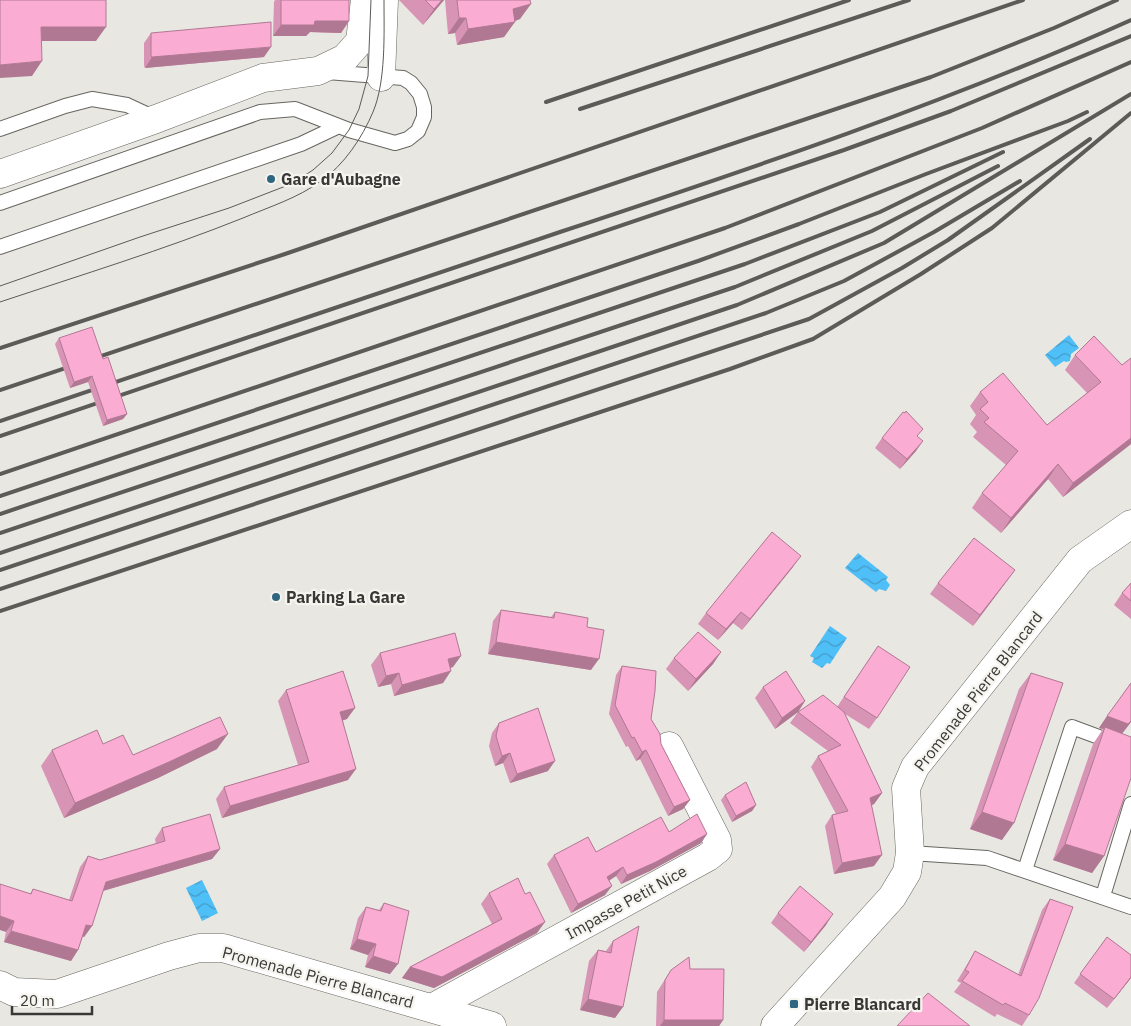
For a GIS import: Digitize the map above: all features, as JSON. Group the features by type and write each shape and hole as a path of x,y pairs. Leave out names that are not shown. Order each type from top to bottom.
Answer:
{"street":[{"path":"0,174 156,119 263,78 318,71 345,58 360,41 365,0"},
{"path":"381,76 384,0"},
{"name":"Promenade Pierre Blancard","path":"775,1026 892,897 907,872 910,853 906,788 915,767 1080,560 1131,524"},
{"name":"Impasse Petit Nice","path":"432,1008 708,858 718,849 717,840 669,746"},
{"name":"Promenade Pierre Blancard","path":"0,985 14,992 57,994 169,956 199,948 224,948 492,1026"}],"lane":[{"path":"0,203 260,112 295,109 376,139 395,143 408,139 418,131 424,117 424,107 420,94 411,83 402,78 318,71"},
{"path":"0,129 65,106 92,99 127,105 156,119"},
{"path":"0,247 301,144 339,126"},
{"path":"1025,870 1072,727 1131,749"},
{"path":"1103,896 1131,804"},
{"path":"910,853 987,858 1131,907"}],"water":[{"path":"1069,335 1079,348 1071,354 1070,361 1064,361 1055,367 1045,355"},
{"path":"858,553 888,577 886,580 890,585 886,591 879,589 876,592 845,568"},
{"path":"830,626 847,638 830,664 827,663 822,668 812,662 814,658 810,656"},
{"path":"202,880 218,913 202,921 186,888"}],"building":[{"path":"0,0 106,0 106,27 41,27 42,61 0,65"},
{"path":"281,0 349,0 349,21 315,21 314,25 281,25"},
{"path":"425,0 442,0 434,9"},
{"path":"457,0 530,0 531,4 513,9 515,22 468,29 466,18 459,18"},
{"path":"271,22 271,47 151,56 151,33"},
{"path":"92,327 103,359 108,357 127,414 107,420 92,376 74,382 59,338"},
{"path":"1094,336 1122,365 1131,358 1131,438 1073,483 1058,464 1011,518 982,493 1018,451 984,422 989,418 980,409 988,402 980,392 1003,373 1047,425 1101,382 1075,355"},
{"path":"906,411 923,429 917,436 923,441 907,459 882,438 903,412 905,413"},
{"path":"772,532 801,556 750,619 741,612 726,629 706,613"},
{"path":"974,538 1015,570 980,615 938,583"},
{"path":"1131,583 1131,601 1122,593"},
{"path":"501,610 554,618 555,612 588,618 587,627 604,630 599,659 496,642"},
{"path":"698,632 721,652 696,679 674,658"},
{"path":"455,633 461,656 448,659 451,671 402,685 399,673 386,676 380,653"},
{"path":"878,646 910,667 877,718 844,697"},
{"path":"622,666 656,671 651,719 660,734 661,744 690,800 674,807 646,750 642,752 634,737 632,738 615,705"},
{"path":"343,671 355,708 340,712 356,769 230,806 224,787 309,762 286,690"},
{"path":"786,671 805,701 782,718 763,687"},
{"path":"1031,673 1063,683 1014,823 982,812"},
{"path":"1131,683 1131,721 1128,724 1107,716"},
{"path":"823,695 844,712 882,793 870,798 882,855 842,863 832,815 848,811 818,756 841,745 798,712"},
{"path":"538,708 555,761 517,774 510,753 502,756 496,736 499,723"},
{"path":"220,717 228,734 75,803 52,750 97,730 103,744 123,735 133,755"},
{"path":"1105,727 1131,737 1131,778 1104,856 1065,844"},
{"path":"746,782 756,805 736,816 725,795"},
{"path":"210,814 220,849 106,882 92,926 86,925 78,950 11,931 14,921 0,916 0,884 31,894 33,889 72,901 88,856 100,860 165,841 162,828"},
{"path":"697,814 707,834 656,862 627,875 623,867 607,877 612,886 578,904 554,855 588,837 596,852 661,817 669,832"},
{"path":"518,878 525,894 530,892 545,922 442,977 410,967 502,919 489,893"},
{"path":"800,886 833,914 811,942 778,913"},
{"path":"1050,899 1073,907 1039,998 1029,1015 1005,1003 1003,1005 962,981 969,972 965,970 975,951 1021,976"},
{"path":"384,903 409,911 398,964 373,956 376,944 357,939 366,907 381,911"},
{"path":"639,926 623,1007 588,999 598,950 611,953 613,941"},
{"path":"1107,937 1131,955 1131,977 1114,999 1080,974"},
{"path":"689,957 690,969 724,969 723,1020 664,1020 665,980 671,970"},
{"path":"928,993 970,1026 897,1026"}],"tram line":[{"path":"0,286 229,208 291,184 313,170 332,153 349,130 359,109 368,76 371,0"},
{"path":"0,302 213,230 293,197 329,175 345,159 358,141 369,122 377,100 382,72 384,0"}],"railway":[{"path":"546,102 849,0"},
{"path":"580,109 909,0"},
{"path":"0,348 285,254 1023,0"},
{"path":"0,390 931,77 1054,28 1117,0"},
{"path":"0,421 777,159 920,107 1131,20"},
{"path":"0,436 844,150 951,111 1131,36"},
{"path":"0,474 725,228 982,128 1131,62"},
{"path":"0,553 737,305 884,243 1131,94"},
{"path":"0,496 698,261 1068,121 1087,112"},
{"path":"0,611 730,369 813,339 921,274 992,228 1131,113"},
{"path":"0,589 809,319 902,268 948,240 1090,139"},
{"path":"0,514 745,264 880,212 1003,152"},
{"path":"0,533 735,287 872,231 998,166"},
{"path":"0,570 766,313 844,281 934,232 1020,181"}],"place":[{"name":"Gare d'Aubagne","path":"271,179"},
{"name":"Parking La Gare","path":"276,597"},
{"name":"Pierre Blancard","path":"794,1004"}]}
